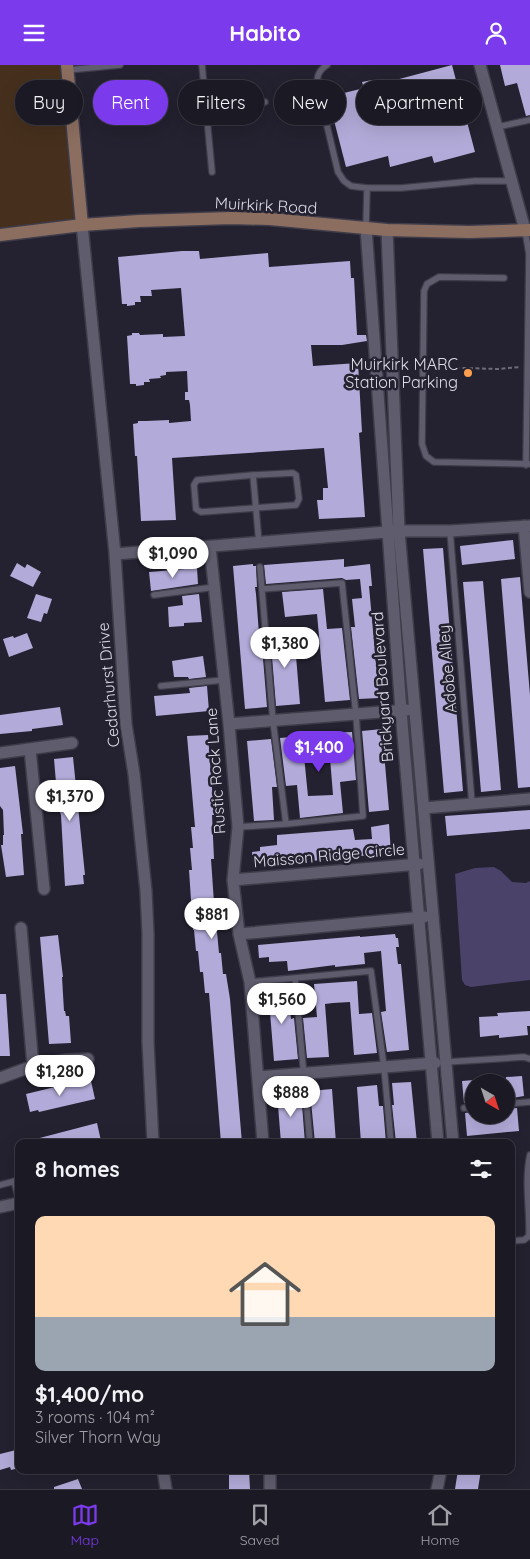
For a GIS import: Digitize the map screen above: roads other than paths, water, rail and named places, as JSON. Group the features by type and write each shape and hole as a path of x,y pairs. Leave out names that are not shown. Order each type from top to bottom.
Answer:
{"main road":[{"path":"67,68 82,225"},
{"name":"Muirkirk Road","path":"0,235 82,225 231,218 270,219 387,229 469,232 527,230"}],"street":[{"path":"480,65 527,230"},
{"name":"Cedarhurst Drive","path":"82,225 115,554 124,707 134,774 146,891 148,1042 153,1139"},
{"name":"Brickyard Boulevard","path":"366,228 400,711 438,1139"},
{"name":"Brickyard Boulevard","path":"387,229 399,531 453,1139"},
{"path":"115,554 399,531 450,531 527,526 530,592"},
{"name":"Rustic Rock Lane","path":"210,547 238,827 233,881 239,934 250,982 263,1139"},
{"path":"229,724 415,709"},
{"path":"0,753 72,743"},
{"path":"30,749 44,889"},
{"path":"424,808 530,799"},
{"name":"Maisson Ridge Circle","path":"233,881 413,864 428,865"},
{"path":"239,934 433,916"},
{"path":"21,928 33,1066"},
{"path":"0,1078 33,1066 88,1059"},
{"path":"258,1077 446,1063"},
{"path":"0,1207 15,1202"},
{"path":"164,1474 166,1489"},
{"path":"270,1474 270,1489"},
{"path":"437,1489 440,1474"}],"lane":[{"path":"67,68 120,65"},
{"path":"202,65 203,80"},
{"path":"327,65 320,70 316,78 338,172 344,181 351,186 367,189 401,188 474,181 512,181"},
{"path":"497,127 530,120"},
{"path":"208,125 212,172"},
{"path":"366,228 367,189"},
{"path":"504,278 439,277 427,284 424,291 422,444 426,456 434,462 528,465 529,254 527,230"},
{"path":"293,473 296,475 299,499 296,505 201,511 196,509 194,485 197,480 253,475 293,473"},
{"path":"253,475 259,543"},
{"name":"Adobe Alley","path":"450,531 472,804"},
{"path":"260,567 273,721 286,824"},
{"path":"238,827 286,824 363,815 356,715 342,583 262,589"},
{"path":"154,595 215,587"},
{"path":"162,686 224,680"},
{"path":"250,982 371,971 384,1067 391,1139"},
{"path":"295,978 310,1139"},
{"path":"446,1063 524,1057 530,1059"},
{"path":"515,1103 530,1102"},
{"path":"515,1241 524,1240 529,1236 527,1166 530,1155"},
{"path":"0,1185 15,1181"}],"place":[{"name":"Muirkirk MARC Station Parking","path":"468,373"}]}
